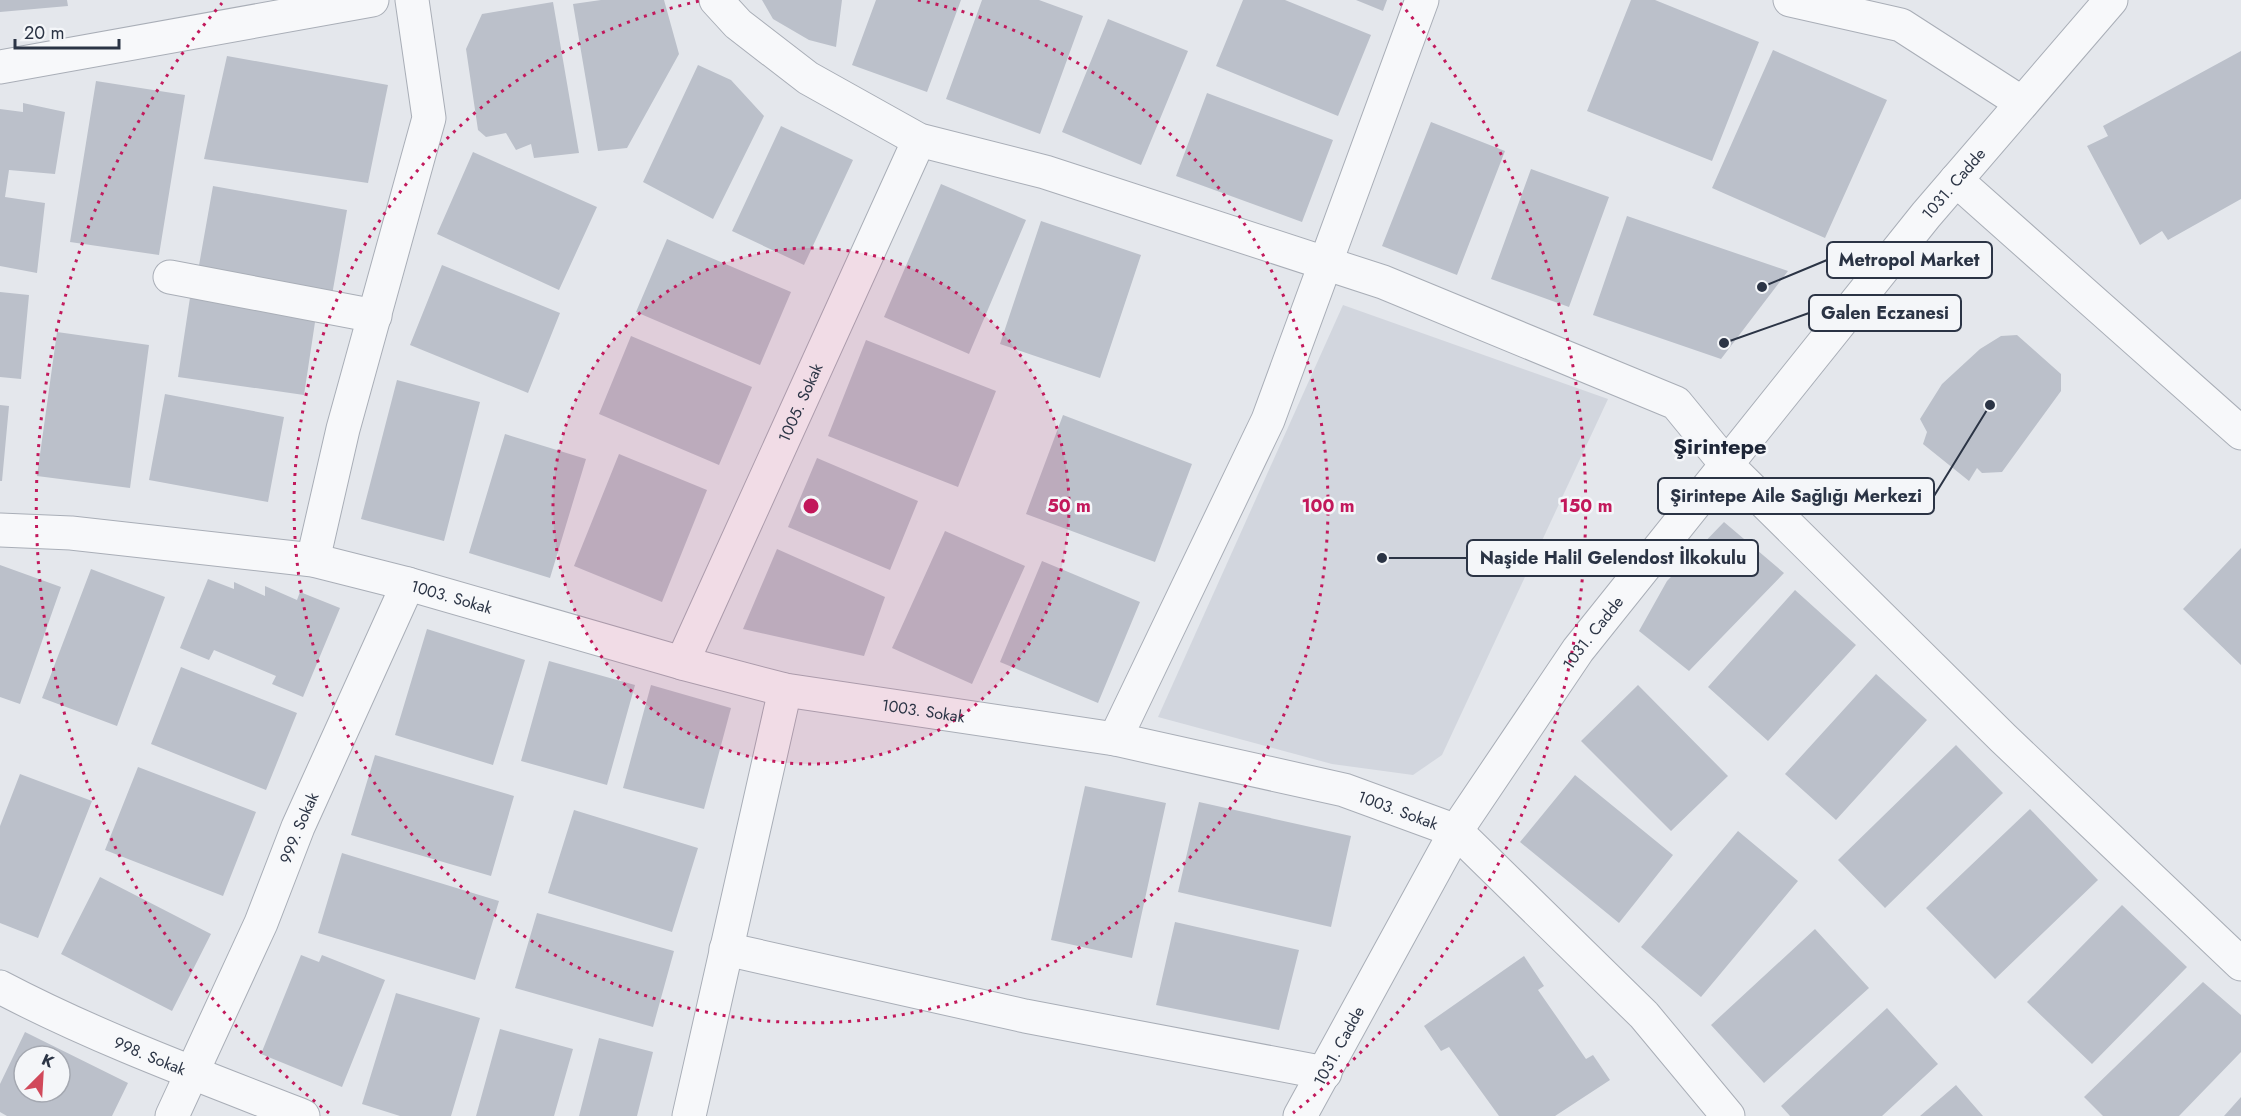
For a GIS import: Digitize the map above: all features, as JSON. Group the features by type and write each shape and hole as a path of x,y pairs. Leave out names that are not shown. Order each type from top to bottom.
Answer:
{"street":[{"path":"0,67 311,5 372,0"},
{"path":"313,560 342,429 429,118 412,0"},
{"path":"716,0 738,24 808,78 920,140 1045,172 1383,282 1676,402 1726,464 2003,738 2241,964"},
{"path":"1114,739 1268,420 1422,0"},
{"path":"1790,0 1901,25 2022,103"},
{"name":"1031. Cadde","path":"1300,1116 1456,831 1578,650 1956,180 2111,0"},
{"name":"1005. Sokak","path":"681,663 920,140"},
{"path":"1956,180 2241,434"},
{"path":"170,277 375,316"},
{"name":"1003. Sokak","path":"0,530 71,533 313,560 408,584 681,663 785,690 1114,739 1344,790 1456,831 1644,1015 1728,1116"},
{"name":"999. Sokak","path":"172,1116 261,924 297,827 408,584"},
{"path":"689,1116 785,690"},
{"path":"726,949 1025,1016 1325,1073"},
{"name":"998. Sokak","path":"0,987 38,1007 192,1073 303,1116"}],"shaded area":[{"path":"1343,305 1608,399 1442,755 1413,775 1332,764 1158,717"}],"building":[{"path":"0,0 67,0 68,6 0,12"},
{"path":"601,0 664,0 679,54 627,148 598,151 573,4"},
{"path":"762,0 842,0 836,47 809,40 773,19"},
{"path":"876,0 961,0 927,92 852,65"},
{"path":"982,0 1039,0 1083,16 1040,134 946,99"},
{"path":"1243,0 1285,0 1371,35 1338,116 1216,66"},
{"path":"1356,0 1387,0 1383,11"},
{"path":"1631,0 1655,0 1759,42 1712,161 1587,111"},
{"path":"553,2 579,153 534,158 531,144 516,150 506,133 486,137 478,130 466,49 482,14"},
{"path":"1108,19 1188,51 1141,165 1062,132"},
{"path":"1773,50 1887,100 1825,238 1712,188"},
{"path":"2241,51 2241,199 2168,240 2162,231 2140,245 2087,146 2108,136 2103,126"},
{"path":"227,56 388,85 368,183 204,159"},
{"path":"698,65 731,80 764,116 713,219 643,182"},
{"path":"96,81 185,95 159,255 70,242"},
{"path":"1207,93 1333,140 1302,222 1176,176"},
{"path":"23,103 65,112 55,174 9,170 5,197 45,203 37,273 0,266 0,109 23,112"},
{"path":"1431,122 1505,151 1457,275 1382,246"},
{"path":"781,126 853,160 804,265 732,231"},
{"path":"473,152 597,207 559,290 437,234"},
{"path":"1531,169 1609,197 1569,307 1491,279"},
{"path":"941,184 1026,220 969,354 884,317"},
{"path":"213,186 347,210 332,295 198,271"},
{"path":"1627,216 1788,271 1721,359 1593,315"},
{"path":"1041,221 1141,255 1100,378 1000,344"},
{"path":"667,239 791,292 760,365 636,312"},
{"path":"442,265 560,313 528,393 410,345"},
{"path":"191,291 317,309 304,395 178,377"},
{"path":"0,292 29,295 21,379 0,377"},
{"path":"57,332 149,345 130,488 37,476"},
{"path":"2017,335 2061,374 2061,391 2002,472 1982,473 1977,468 1969,481 1923,444 1927,432 1920,419 1942,384 1980,349 2001,336"},
{"path":"631,336 752,387 719,465 599,414"},
{"path":"866,340 996,391 958,487 828,436"},
{"path":"397,380 480,402 444,541 361,519"},
{"path":"165,394 284,417 268,502 149,480"},
{"path":"0,405 9,406 2,481 0,481"},
{"path":"1063,415 1192,464 1155,562 1026,514"},
{"path":"505,434 586,459 550,578 469,553"},
{"path":"619,454 707,490 662,602 574,566"},
{"path":"817,458 918,501 890,570 788,527"},
{"path":"1724,522 1784,573 1689,671 1639,631 1667,581"},
{"path":"945,531 1025,566 972,684 892,648"},
{"path":"2241,548 2241,665 2183,609"},
{"path":"777,549 885,597 864,656 743,629"},
{"path":"1042,561 1140,602 1098,703 1000,662"},
{"path":"0,565 61,587 20,704 0,697"},
{"path":"91,569 165,597 117,726 42,698"},
{"path":"208,579 234,589 234,582 265,596 265,586 297,600 300,592 340,608 303,697 272,684 276,676 214,650 209,660 180,648"},
{"path":"1795,590 1856,645 1768,741 1708,687"},
{"path":"427,629 525,660 493,765 395,735"},
{"path":"549,661 635,685 607,785 521,761"},
{"path":"181,667 297,713 266,790 151,744"},
{"path":"1876,674 1927,720 1836,820 1785,774"},
{"path":"651,685 731,708 704,809 623,788"},
{"path":"1638,685 1728,776 1671,831 1581,741"},
{"path":"1956,745 2003,793 1885,908 1838,860"},
{"path":"375,755 514,796 491,876 351,835"},
{"path":"138,767 256,812 223,896 105,850"},
{"path":"20,774 92,801 38,938 0,923 0,826"},
{"path":"1575,775 1673,855 1619,923 1520,842"},
{"path":"1085,786 1166,803 1132,958 1051,940"},
{"path":"1199,802 1351,836 1331,927 1178,892"},
{"path":"2030,809 2098,880 1995,979 1926,908"},
{"path":"574,810 698,848 672,932 548,893"},
{"path":"1738,831 1798,881 1701,997 1641,947"},
{"path":"342,853 499,901 475,980 318,933"},
{"path":"100,877 211,934 172,1011 61,954"},
{"path":"2122,905 2187,967 2092,1064 2027,1002"},
{"path":"537,913 674,951 653,1027 515,988"},
{"path":"1175,922 1299,950 1279,1030 1156,1005"},
{"path":"1815,929 1869,988 1764,1083 1711,1025"},
{"path":"301,955 319,962 322,955 385,980 342,1087 261,1054"},
{"path":"1524,956 1544,986 1538,990 1586,1059 1593,1055 1610,1080 1555,1116 1499,1116 1449,1047 1441,1051 1424,1026"},
{"path":"2203,982 2241,1015 2241,1052 2179,1116 2103,1116 2084,1097"},
{"path":"396,993 480,1018 451,1116 400,1116 362,1104"},
{"path":"1887,1008 1938,1064 1882,1116 1790,1116 1781,1106"},
{"path":"500,1029 573,1049 554,1116 476,1116"},
{"path":"25,1032 49,1044 19,1044"},
{"path":"599,1038 653,1052 637,1116 579,1116"},
{"path":"72,1055 128,1083 112,1116 7,1116 0,1112 0,1084 12,1059 12,1104 72,1104"},
{"path":"1956,1085 1983,1116 1920,1116"},
{"path":"2241,1097 2241,1116 2224,1116"}],"place":[{"name":"Metropol Market","path":"1762,287"},
{"name":"Galen Eczanesi","path":"1724,343"},
{"name":"Şirintepe Aile Sağlığı Merkezi","path":"1990,405"},
{"name":"Naşide Halil Gelendost İlkokulu","path":"1382,558"}],"district":[{"name":"Şirintepe","path":"1720,446"}]}
